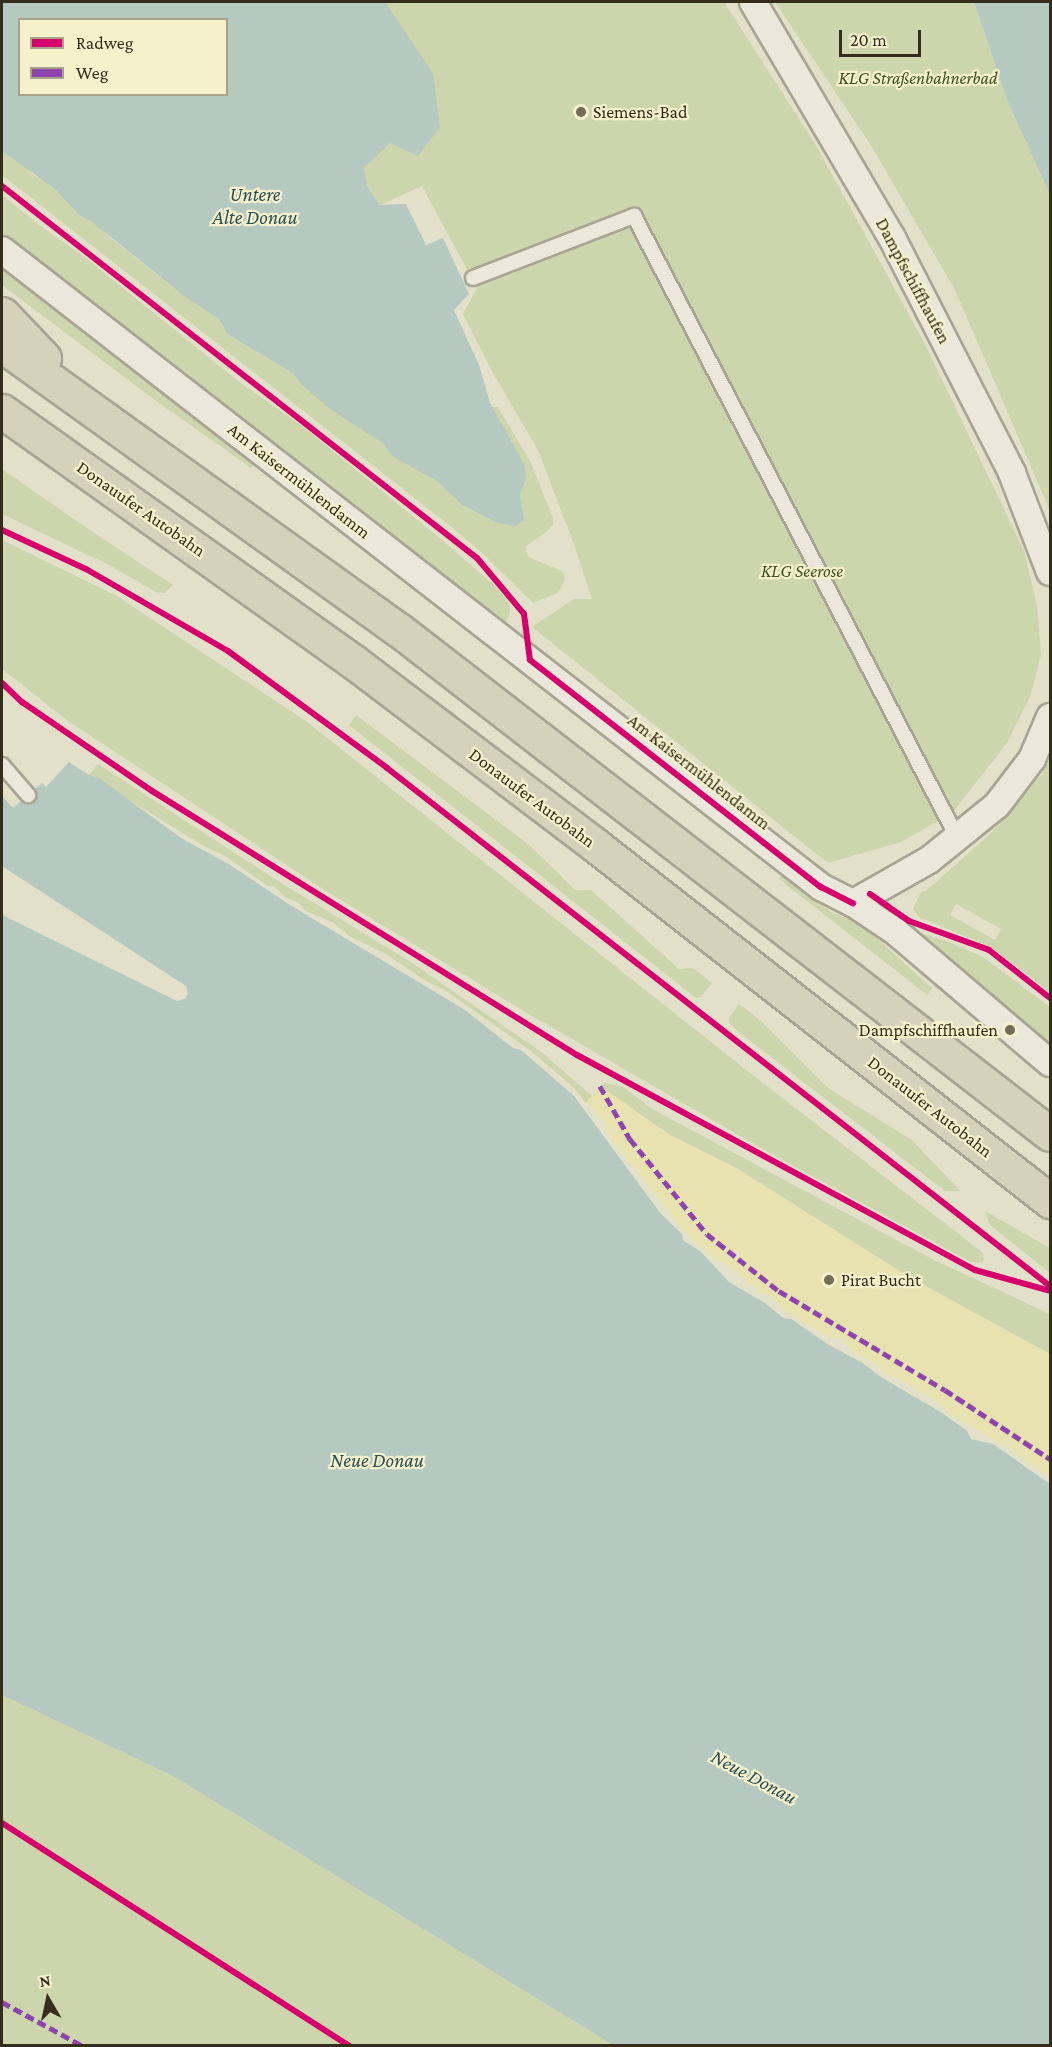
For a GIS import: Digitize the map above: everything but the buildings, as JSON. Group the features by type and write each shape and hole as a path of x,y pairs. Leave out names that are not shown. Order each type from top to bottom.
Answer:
{"highway":[{"path":"2,314 95,411"},
{"path":"2,345 408,637 1050,1134"},
{"name":"Donauufer Autobahn","path":"10,418 354,662 595,845 1050,1201"}],"street":[{"name":"Dampfschiffhaufen","path":"753,2 892,238 1012,473 1050,572"},
{"name":"Am Kaisermühlendamm","path":"2,250 822,887 853,903 896,932 1050,1063"},
{"path":"853,903 929,860 958,839 997,805 1032,759 1050,717"}],"lane":[{"path":"473,278 634,216 958,839"},
{"path":"2,765 28,795"}],"green space":[{"name":"KLG Seerose","path":"384,2 724,2 817,147 925,344 1024,551 1037,605 1041,655 1030,697 1007,743 952,813 901,842 828,863 532,627 574,599 592,599 538,450 493,373 463,314 477,288 422,186 380,205 367,186 364,168 390,142"},
{"name":"KLG Straßenbahnerbad","path":"775,2 974,2 1008,102 1050,195 1050,511 955,290 872,147"},
{"path":"2,151 25,165 33,175 65,191 109,237 184,296 219,319 226,332 232,337 293,373 384,444 397,447 492,407 498,407 531,463 553,518 553,525 525,547 528,557 562,571 565,578 559,592 533,603 479,550 449,525 2,175"},
{"path":"2,195 82,255 238,381 302,426 442,540 495,586 505,598 510,605 510,613 505,626 394,541 187,374 2,233"},
{"path":"2,266 255,462 251,468 148,395 2,285"},
{"path":"2,469 173,585 165,593 156,592 109,565 2,514"},
{"path":"2,540 117,596 307,722 745,1069 982,1252 984,1260 981,1263 971,1262 775,1156 527,1013 323,889 68,721 2,669"},
{"path":"356,715 528,844 575,890 591,890 679,969 693,968 712,983 701,997 696,998 349,725"},
{"path":"1050,754 1050,992 991,947 919,917 913,909 921,892 927,890 989,835 1043,773","holes":["956,904 1001,929 995,940 950,915"]},
{"path":"98,764 278,881 409,961 540,1051 592,1096 586,1103 574,1088 531,1051 445,990 426,981 384,953 349,936 334,923 306,911 298,902 286,898 274,886 268,886 225,856 202,845 89,775"},
{"path":"781,875 831,912 860,923 932,988 927,995 779,879"},
{"path":"914,931 949,942 983,957 1050,1007 1050,1044 937,954"},
{"path":"739,1004 760,1020 828,1088 912,1140 960,1191 945,1191 740,1033 730,1024 729,1018"},
{"path":"605,1083 623,1087 654,1110 932,1259 1050,1314 1050,1354 909,1277 738,1169 670,1135 600,1087"},
{"path":"985,1211 1050,1248 1050,1273 990,1225"},
{"path":"2,1695 173,1776 613,2045 2,2045"}],"sand":[{"name":"Pirat Bucht","path":"600,1086 670,1135 738,1169 909,1277 1050,1354 1050,1478 1008,1448 953,1416 939,1403 888,1375 868,1359 853,1352 842,1340 837,1337 832,1339 785,1311 772,1297 759,1292 725,1264 715,1260 682,1229 609,1135 604,1122 586,1103"}],"water":[{"name":"Untere Alte Donau","path":"2,2 385,2 433,73 440,127 418,156 390,143 364,168 367,186 380,205 406,204 426,245 443,238 469,294 454,310 479,365 490,403 525,466 526,478 520,494 524,520 516,526 497,523 461,504 437,481 392,456 384,444 329,408 302,385 293,373 232,337 226,332 219,319 184,296 92,222 78,214 55,189 2,151"},
{"path":"974,2 1050,2 1050,195 1008,102"},
{"name":"Neue Donau","path":"69,762 89,775 99,778 181,838 227,863 290,905 465,1010 513,1048 521,1050 574,1096 661,1214 682,1234 683,1240 701,1252 729,1282 765,1303 783,1318 791,1319 829,1345 861,1362 881,1377 942,1413 967,1431 971,1439 993,1444 1050,1484 1050,2045 613,2045 173,1776 2,1695 2,915 177,1001 185,999 188,994 186,986 2,866 2,796 13,808 42,783 46,787"}],"marked path":[{"path":"600,1086 630,1139 707,1234 779,1291 945,1390 1050,1459"},
{"path":"2,2002 83,2046"}],"cycle path":[{"path":"2,186 477,558 524,614 530,660 821,887 853,903"},
{"path":"2,530 86,569 228,651 387,768 1050,1286"},
{"path":"2,683 22,702 152,791 577,1055 975,1270 1050,1291"},
{"path":"870,894 909,921 989,950 1050,998"},
{"path":"2,1823 350,2046"}],"place":[{"name":"Siemens-Bad","path":"581,112"},
{"name":"Dampfschiffhaufen","path":"1010,1030"},
{"name":"Pirat Bucht","path":"829,1280"}]}
